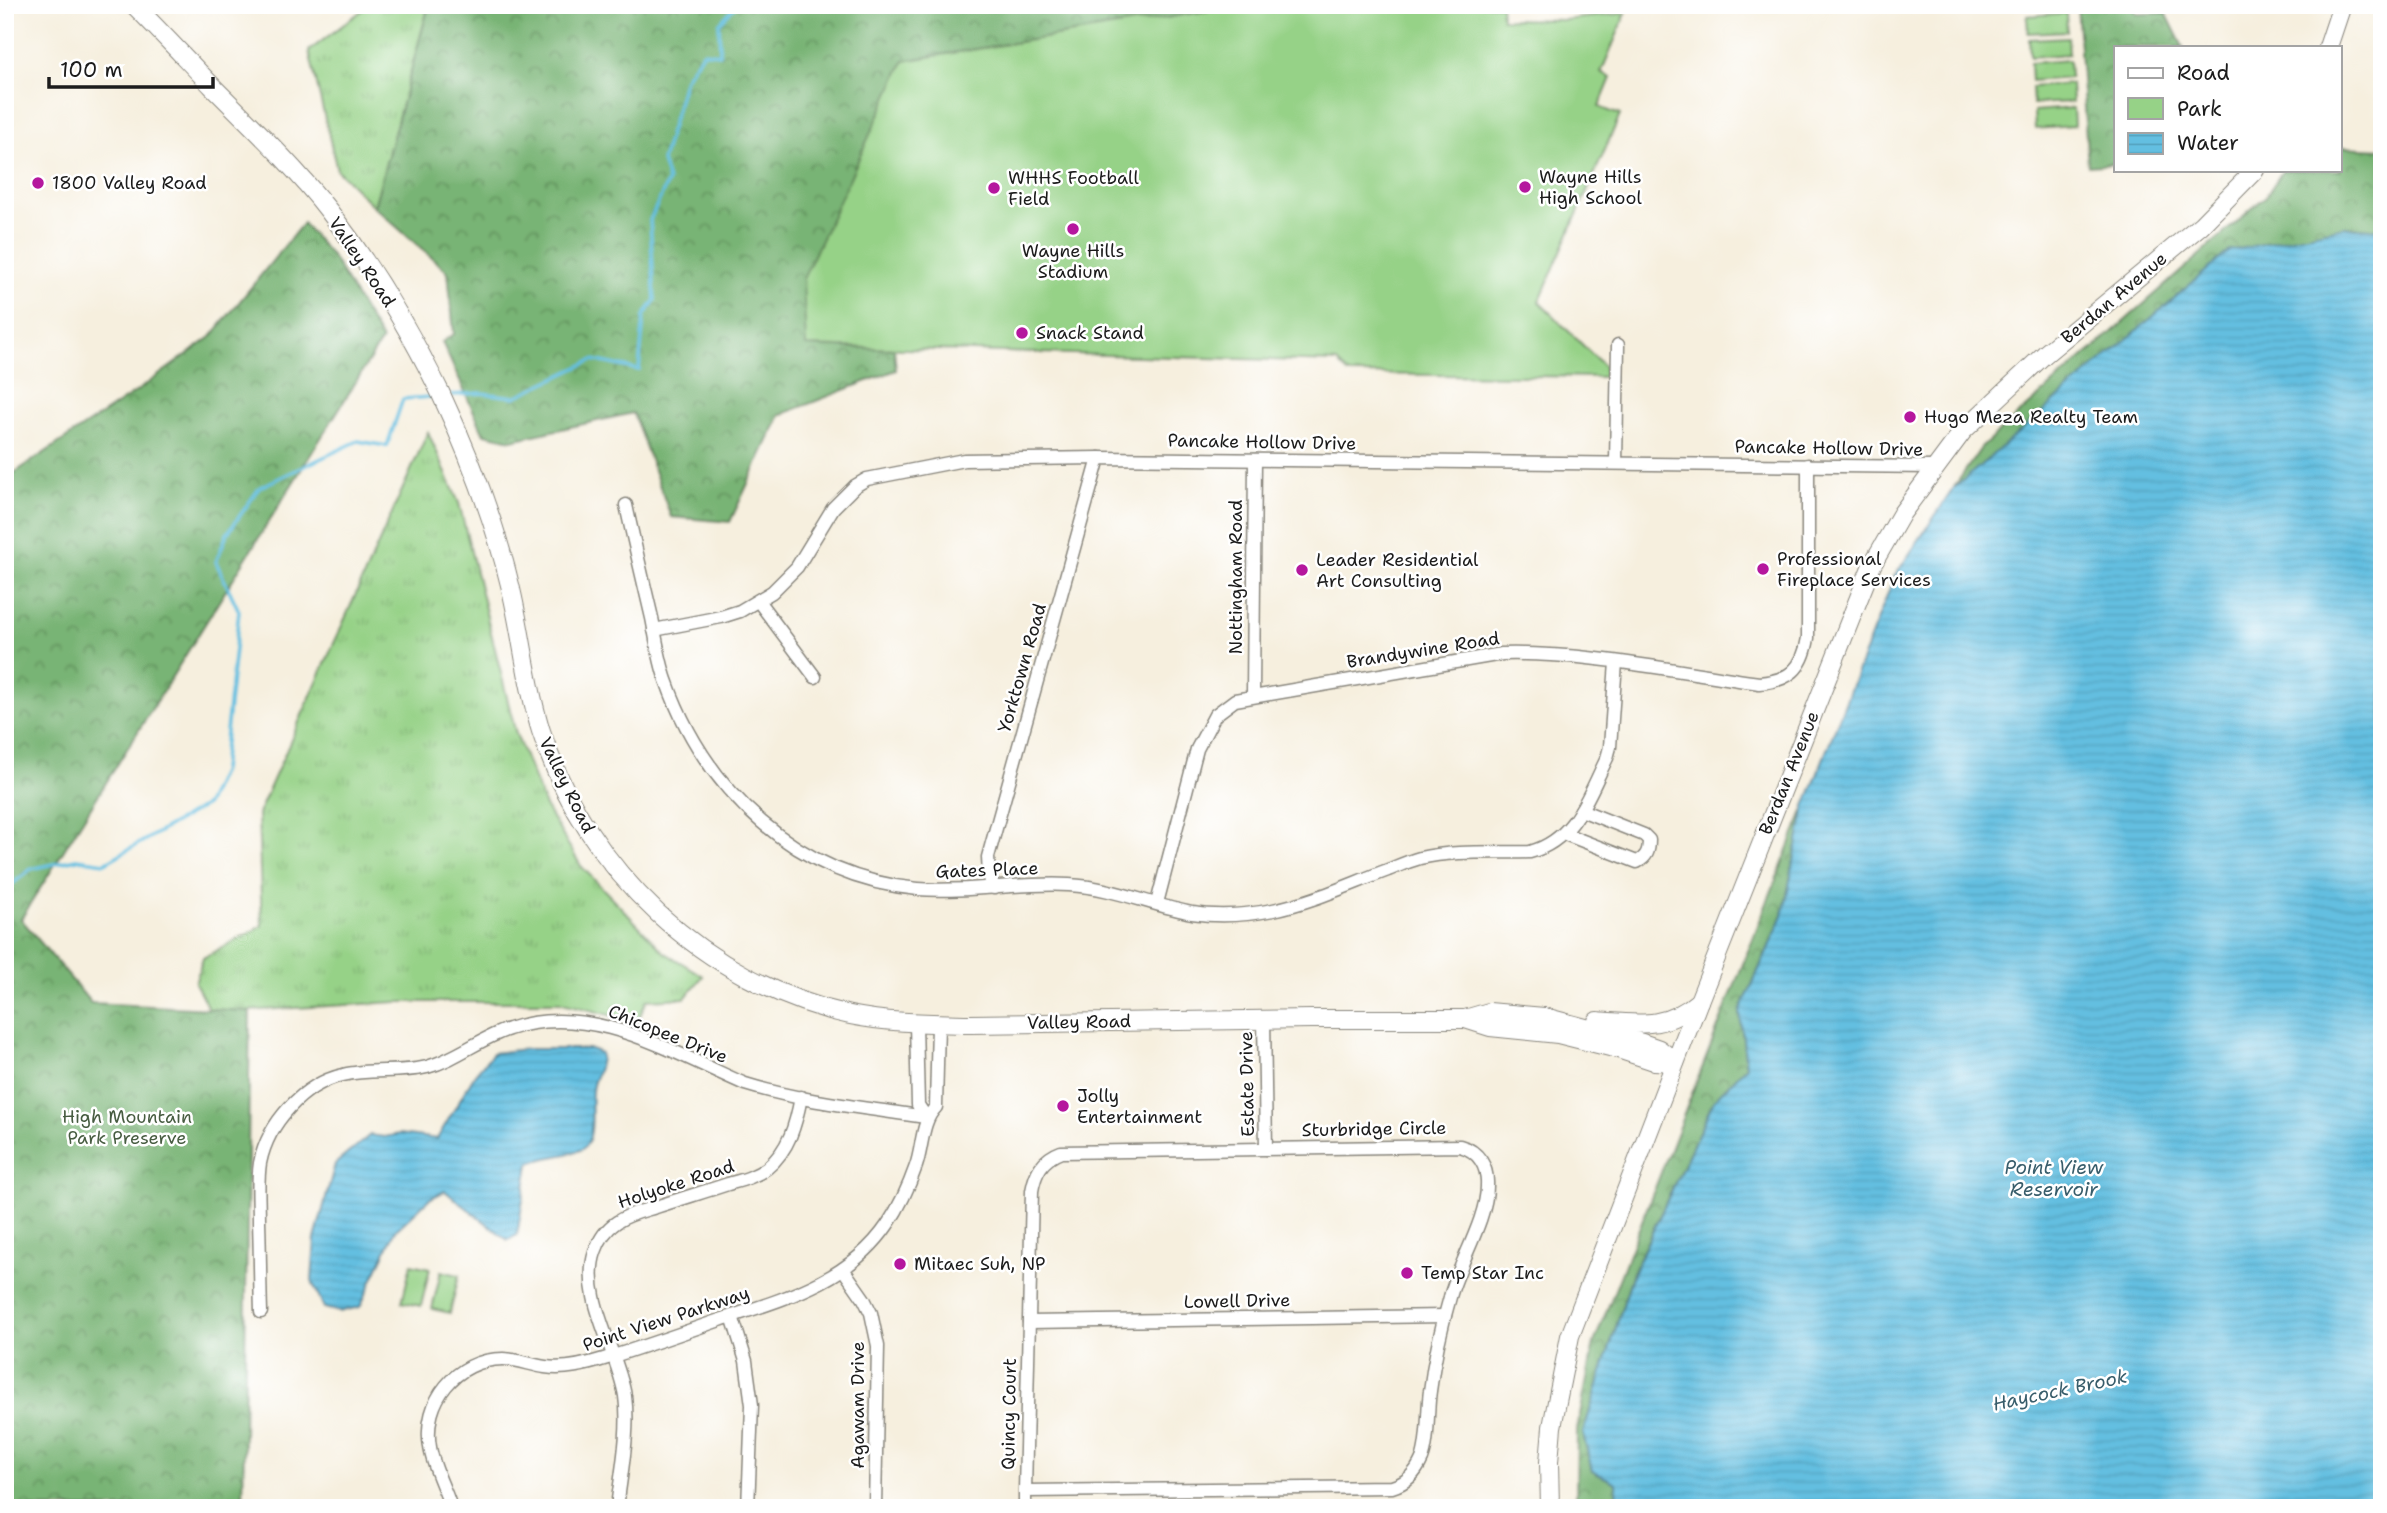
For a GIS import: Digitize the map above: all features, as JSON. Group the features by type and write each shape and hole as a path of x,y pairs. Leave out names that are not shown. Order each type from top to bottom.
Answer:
{"main road":[{"name":"Valley Road","path":"134,5 268,141 329,211 381,287 424,361 463,445 496,534 521,632 540,727 551,759 582,822 601,851 651,908 710,955 781,993 817,1006 876,1020 938,1024 1465,1019 1489,1012 1544,1017 1642,1042 1659,1049 1675,1062"},
{"path":"2328,46 2342,5"},
{"name":"Berdan Avenue","path":"1550,1508 1549,1462 1552,1427 1570,1336 1867,576 1902,513 1963,431 1991,402 2201,225 2253,172"},
{"path":"1544,1017 1653,1024 1684,1013 1699,1001"},
{"name":"Valley Road","path":"1465,1019 1490,1027 1558,1034 1654,1061 1675,1062"}],"street":[{"path":"1615,463 1618,345"},
{"name":"Pancake Hollow Drive","path":"654,630 721,617 759,602 779,586 797,566 843,496 867,480 964,460 1100,458 1934,467"},
{"name":"Yorktown Road","path":"994,888 989,876 988,857 1100,458"},
{"name":"Nottingham Road","path":"1253,695 1255,460"},
{"name":"Brandywine Road","path":"1157,903 1198,749 1207,727 1224,706 1235,700 1502,654 1537,654 1616,662 1759,683 1781,680 1790,675 1803,657 1808,638 1808,465"},
{"name":"Gates Place","path":"626,505 665,677 695,745 730,793 764,827 812,857 868,879 916,889 1064,884 1088,886 1210,915 1272,910 1311,900 1421,858 1530,852 1542,849 1565,834 1575,823 1607,758 1616,662"},
{"path":"759,602 815,677"},
{"path":"1565,834 1637,862 1645,858 1649,850 1649,840 1644,835 1581,810"},
{"name":"Estate Drive","path":"1264,1019 1266,1149"},
{"name":"Chicopee Drive","path":"261,1312 258,1177 262,1154 271,1133 289,1108 326,1080 358,1072 391,1073 429,1066 514,1027 545,1021 576,1021 614,1028 745,1084 801,1097 926,1117"},
{"path":"916,1024 918,1105 926,1117"},
{"name":"Point View Parkway","path":"452,1508 432,1456 429,1430 435,1403 449,1381 473,1365 498,1359 557,1368 587,1364 799,1294 842,1269 874,1242 887,1225 909,1185 926,1117 936,1107 938,1024"},
{"name":"Holyoke Road","path":"617,1508 626,1418 622,1382 612,1356 592,1280 595,1254 606,1231 624,1217 742,1181 766,1168 790,1138 801,1097"},
{"name":"Sturbridge Circle","path":"1025,1491 1398,1485 1414,1472 1425,1452 1430,1390 1445,1316 1487,1194 1486,1171 1476,1154 1460,1146 1061,1152 1052,1155 1038,1170 1032,1191 1029,1322"},
{"name":"Agawam Drive","path":"842,1269 868,1306 878,1346 875,1508"},
{"path":"732,1316 746,1361 752,1405 748,1508"},
{"name":"Lowell Drive","path":"1029,1322 1445,1316"},
{"name":"Quincy Court","path":"1025,1508 1029,1322"}],"green space":[{"path":"369,5 429,5 374,207 337,170 309,51"},
{"path":"429,5 1218,5 1214,10 904,61 806,346 894,349 896,370 780,415 730,522 671,517 633,413 512,440 484,434 442,342 454,334 448,272 374,207"},
{"path":"1281,5 1501,5 1502,19 1564,20 1626,13 1601,73 1611,78 1599,107 1620,115 1539,302 1604,366 1605,377 1349,374 1337,362 806,346 803,279 904,61 1214,10 1280,10"},
{"path":"2077,5 2132,5 2137,14 2166,13 2182,46 2114,46 2114,164 2088,166"},
{"path":"2066,13 2067,31 2028,33 2027,16"},
{"path":"2068,37 2069,54 2030,57 2029,39"},
{"path":"2069,60 2070,78 2031,81 2030,63"},
{"path":"2071,84 2072,102 2033,104 2032,87"},
{"path":"2073,108 2074,126 2035,129 2034,111"},
{"path":"2342,147 2382,149 2382,230 2344,227 1954,487 1981,448 2266,196 2282,172 2342,172"},
{"name":"High Mountain Park Preserve","path":"303,223 333,258 382,340 21,919 91,1003 250,1011 243,1508 5,1508 5,479 137,391 211,337"},
{"path":"428,432 459,503 516,734 545,806 581,866 664,952 703,976 685,998 647,1000 637,1022 559,1002 397,1002 211,1013 195,983 203,958 262,926 258,814"},
{"path":"1805,806 1783,915 1740,1012 1746,1067 1714,1100 1633,1272 1583,1433 1592,1471 1616,1483 1617,1508 1576,1508 1577,1430 1594,1343"},
{"path":"411,1264 430,1268 421,1306 402,1302"},
{"path":"441,1271 459,1275 450,1313 432,1309"}],"water":[{"name":"Point View Reservoir","path":"2344,227 2382,230 2382,1508 1617,1508 1616,1483 1592,1471 1583,1433 1633,1273 1714,1100 1746,1067 1740,1012 1783,915 1805,806 1894,577 1953,489 2229,251"},
{"path":"526,1049 591,1049 601,1053 601,1057 593,1085 591,1129 587,1144 576,1152 529,1164 517,1235 508,1240 445,1191 429,1199 395,1231 360,1307 339,1312 324,1308 312,1281 315,1239 335,1164 370,1135 384,1137 400,1134 437,1139 475,1074 493,1053"}],"waterway":[{"path":"452,395 481,393 515,397 593,360 639,370 644,316 655,300 650,220 668,181 662,161 685,78 703,52 720,54 719,24 736,5"},
{"path":"5,890 31,869 77,859 105,863 206,805 222,770 239,611 216,562 227,534 260,487 358,441 387,446 403,399 431,397"}],"place":[{"name":"1800 Valley Road","path":"38,183"},
{"name":"Wayne Hills High School","path":"1525,187"},
{"name":"WHHS Football Field","path":"994,188"},
{"name":"Wayne Hills Stadium","path":"1073,229"},
{"name":"Snack Stand","path":"1022,333"},
{"name":"Hugo Meza Realty Team","path":"1910,417"},
{"name":"Professional Fireplace Services","path":"1763,569"},
{"name":"Leader Residential Art Consulting","path":"1302,570"},
{"name":"Jolly Entertainment","path":"1063,1106"},
{"name":"Mitaec Suh, NP","path":"900,1264"},
{"name":"Temp Star Inc","path":"1407,1273"}],"water label":[{"name":"Haycock Brook","path":"2060,1390"}]}
